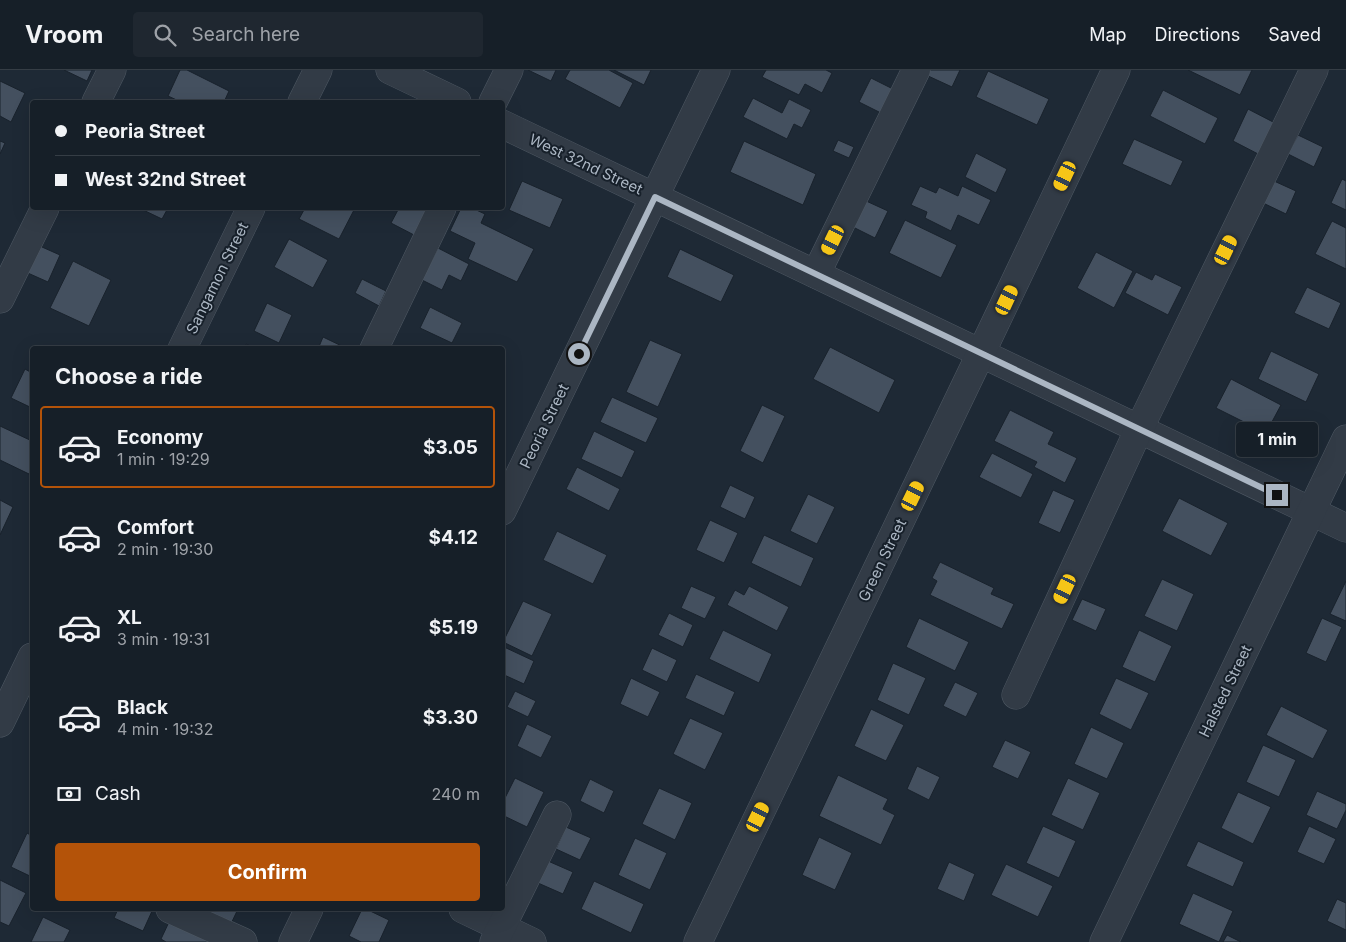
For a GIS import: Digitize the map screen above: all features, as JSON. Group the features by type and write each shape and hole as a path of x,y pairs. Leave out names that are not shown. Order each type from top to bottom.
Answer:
{"street":[{"path":"97,100 112,70"},
{"path":"303,100 318,70"},
{"path":"390,70 453,100"},
{"path":"494,100 509,70"},
{"name":"Peoria Street","path":"505,505 716,70"},
{"path":"816,274 916,70"},
{"name":"Green Street","path":"698,942 1116,70"},
{"path":"1016,695 1139,429 1314,70"},
{"name":"West 32nd Street","path":"505,125 1346,528"},
{"path":"0,299 44,210"},
{"name":"Sangamon Street","path":"183,346 250,210"},
{"path":"375,346 441,210"},
{"name":"Halsted Street","path":"1104,942 1346,439"},
{"path":"0,723 16,694 30,661"},
{"path":"497,934 557,814"},
{"path":"174,911 242,942"},
{"path":"293,942 308,911"},
{"path":"466,911 497,934 532,942"}],"building":[{"path":"64,70 92,70 87,81"},
{"path":"180,70 187,70 229,91 225,100 177,100 168,96"},
{"path":"528,70 556,70 551,81"},
{"path":"570,70 609,70 633,83 620,108 565,79"},
{"path":"614,70 651,70 644,85"},
{"path":"766,70 826,70 832,73 822,93 805,84 799,95 762,77"},
{"path":"928,70 960,70 952,87 926,75"},
{"path":"1188,70 1252,70 1240,95"},
{"path":"988,71 1049,99 1037,125 976,97"},
{"path":"871,78 893,89 881,113 859,102"},
{"path":"0,81 25,93 11,122 0,116"},
{"path":"1163,90 1218,118 1205,144 1150,116"},
{"path":"753,98 782,113 789,99 811,110 802,128 794,124 787,139 743,117"},
{"path":"1248,109 1275,123 1260,155 1233,141"},
{"path":"1298,135 1323,147 1314,167 1288,154"},
{"path":"1134,139 1183,161 1171,186 1122,164"},
{"path":"838,140 854,147 849,158 833,151"},
{"path":"0,141 5,143 0,154"},
{"path":"744,141 816,174 803,205 730,172"},
{"path":"976,153 1007,169 996,193 965,177"},
{"path":"1342,179 1346,181 1346,210 1331,203"},
{"path":"522,181 563,199 550,228 509,210"},
{"path":"1274,181 1296,191 1286,214 1263,203"},
{"path":"920,186 936,193 939,187 958,196 962,186 991,200 979,225 958,215 951,231 925,218 927,212 911,205"},
{"path":"864,200 888,211 875,238 851,226"},
{"path":"143,210 167,210 162,219"},
{"path":"304,210 354,210 339,239 299,219"},
{"path":"398,210 427,210 414,235 391,223"},
{"path":"460,210 476,210 485,214 481,223 534,249 517,282 468,259 475,243 450,231"},
{"path":"905,220 957,245 941,278 889,253"},
{"path":"1332,221 1346,228 1346,269 1315,254"},
{"path":"289,239 328,260 313,288 274,267"},
{"path":"33,243 60,255 48,282 21,270"},
{"path":"438,248 469,264 461,281 449,275 442,290 422,280"},
{"path":"680,249 734,275 721,302 667,277"},
{"path":"1096,252 1133,271 1114,308 1077,288"},
{"path":"73,261 111,280 89,326 50,308"},
{"path":"1136,272 1152,280 1155,274 1182,287 1168,315 1125,293"},
{"path":"362,279 386,291 379,306 355,293"},
{"path":"1307,287 1341,303 1329,329 1294,313"},
{"path":"267,303 292,315 279,343 254,331"},
{"path":"430,307 462,323 452,343 420,328"},
{"path":"323,337 342,346 319,346"},
{"path":"650,340 682,354 658,407 626,392"},
{"path":"830,347 895,380 879,413 813,379"},
{"path":"1271,351 1319,374 1306,402 1258,379"},
{"path":"25,369 30,372 30,407 11,398"},
{"path":"1231,379 1281,405 1266,433 1216,408"},
{"path":"612,397 658,418 646,443 600,422"},
{"path":"762,405 785,416 763,463 740,451"},
{"path":"1010,410 1054,432 1048,444 1077,458 1065,483 1034,467 1037,462 994,441"},
{"path":"0,426 30,440 29,474 0,460"},
{"path":"594,431 635,451 622,478 581,459"},
{"path":"992,453 1033,474 1021,498 979,477"},
{"path":"577,467 620,489 609,511 566,489"},
{"path":"730,485 755,497 745,519 720,507"},
{"path":"1053,490 1075,500 1060,533 1038,523"},
{"path":"808,494 835,507 817,544 790,531"},
{"path":"1179,498 1228,523 1211,556 1162,531"},
{"path":"0,500 13,507 0,535"},
{"path":"710,520 738,533 724,563 696,550"},
{"path":"557,531 607,555 593,584 543,560"},
{"path":"764,535 814,558 801,587 751,563"},
{"path":"940,562 994,588 991,594 1014,604 1002,629 930,595 937,581 932,578"},
{"path":"1162,579 1194,594 1177,631 1144,616"},
{"path":"1346,581 1346,621 1330,614"},
{"path":"691,586 716,597 705,619 681,608"},
{"path":"749,586 789,607 777,631 727,605 735,590 744,595"},
{"path":"1082,599 1106,609 1096,631 1072,620"},
{"path":"523,601 552,614 532,656 505,643 505,638"},
{"path":"669,613 693,625 683,647 658,635"},
{"path":"919,618 969,642 955,671 906,647"},
{"path":"1322,618 1342,627 1326,662 1306,653"},
{"path":"723,630 772,654 759,683 709,659"},
{"path":"1139,630 1172,646 1155,682 1122,667"},
{"path":"505,647 534,661 524,684 505,675"},
{"path":"652,648 677,660 667,682 642,670"},
{"path":"893,663 926,678 909,715 877,700"},
{"path":"696,674 735,692 724,716 685,698"},
{"path":"631,678 660,692 648,717 620,704"},
{"path":"1116,678 1149,693 1131,730 1099,714"},
{"path":"955,682 978,693 966,717 943,706"},
{"path":"515,691 536,701 528,717 507,707"},
{"path":"1281,706 1328,730 1313,759 1266,735"},
{"path":"871,709 904,725 886,761 854,746"},
{"path":"690,718 723,733 705,770 673,754"},
{"path":"527,724 552,736 541,758 517,746"},
{"path":"1091,727 1124,743 1107,779 1074,764"},
{"path":"1005,740 1031,752 1018,779 992,767"},
{"path":"1263,745 1296,760 1279,797 1246,782"},
{"path":"917,766 940,777 929,800 907,789"},
{"path":"838,775 888,799 883,809 895,815 881,845 819,816"},
{"path":"515,778 544,792 527,827 505,816 505,798"},
{"path":"1068,778 1100,793 1083,830 1051,815"},
{"path":"590,779 614,791 604,813 580,801"},
{"path":"659,788 692,803 675,840 642,824"},
{"path":"1317,791 1346,804 1346,810 1337,829 1306,815"},
{"path":"1238,792 1271,807 1253,844 1221,828"},
{"path":"1043,826 1076,841 1059,878 1026,863"},
{"path":"1309,826 1336,839 1324,864 1297,852"},
{"path":"566,827 591,838 580,860 556,849"},
{"path":"27,833 30,835 30,876 11,867"},
{"path":"819,837 852,853 835,890 802,875"},
{"path":"635,838 667,853 650,890 618,875"},
{"path":"1198,841 1244,862 1233,887 1186,866"},
{"path":"548,861 573,872 563,894 538,883"},
{"path":"949,862 975,874 964,901 937,889"},
{"path":"1006,864 1053,886 1038,917 991,895"},
{"path":"0,880 26,893 9,926 0,922"},
{"path":"594,881 644,904 631,933 581,909"},
{"path":"1193,893 1233,911 1219,942 1179,924"},
{"path":"1337,899 1346,903 1346,930 1327,921"},
{"path":"117,911 152,911 143,931 114,918"},
{"path":"206,911 237,911 229,928 203,916"},
{"path":"361,911 370,911 389,920 379,942 361,942 349,936"},
{"path":"43,917 70,930 64,942 31,942"},
{"path":"169,922 212,942 166,942 161,939"},
{"path":"1227,935 1241,942 1223,942"}],"route":[{"path":"579,354 655,197 1277,495"}]}
